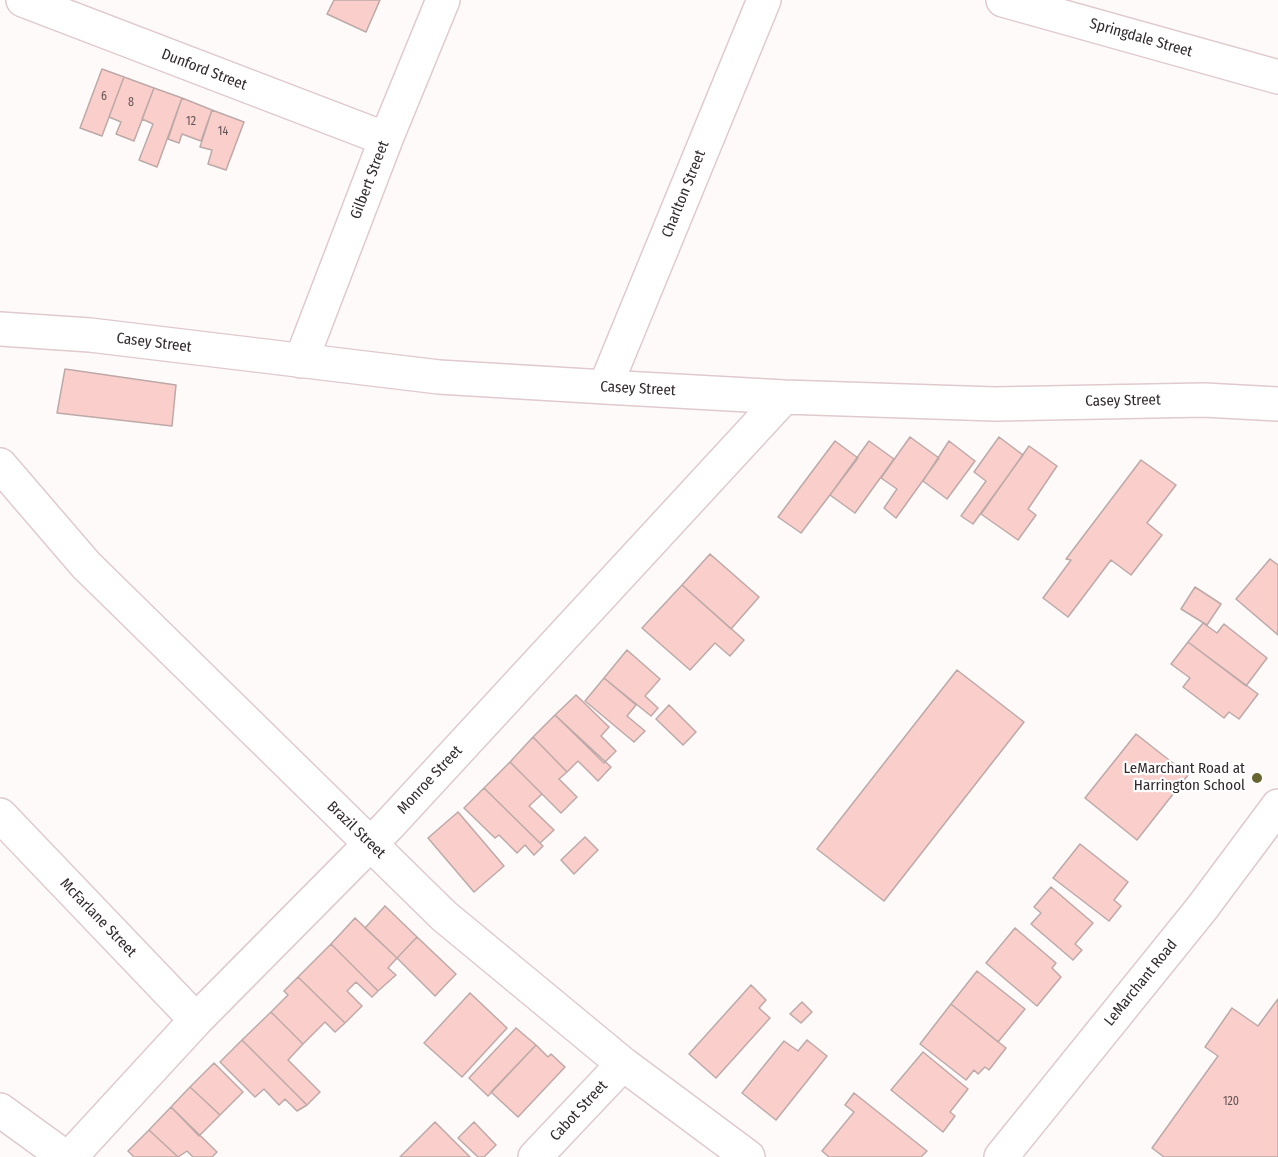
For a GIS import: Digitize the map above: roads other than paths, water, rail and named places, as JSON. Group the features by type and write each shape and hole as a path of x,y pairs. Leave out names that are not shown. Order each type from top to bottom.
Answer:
{"street":[{"name":"Dunford Street","path":"23,0 386,139"},
{"name":"Gilbert Street","path":"302,361 386,139 443,0"},
{"name":"Charlton Street","path":"604,387 764,0"},
{"name":"Springdale Street","path":"1003,0 1278,77"},
{"name":"Casey Street","path":"0,329 90,335 439,377 604,387 784,397 995,404 1204,400 1278,404"},
{"name":"Monroe Street","path":"70,1157 196,1020 370,844 784,397"},
{"name":"Brazil Street","path":"0,465 86,565 444,916 622,1064 748,1157"},
{"name":"LeMarchant Road","path":"1001,1157 1202,908 1278,806"},
{"name":"McFarlane Street","path":"0,815 196,1020"},
{"name":"Cabot Street","path":"535,1157 622,1064"},
{"path":"0,1110 65,1157"}],"place":[{"name":"LeMarchant Road at Harrington School","path":"1257,778"}]}
